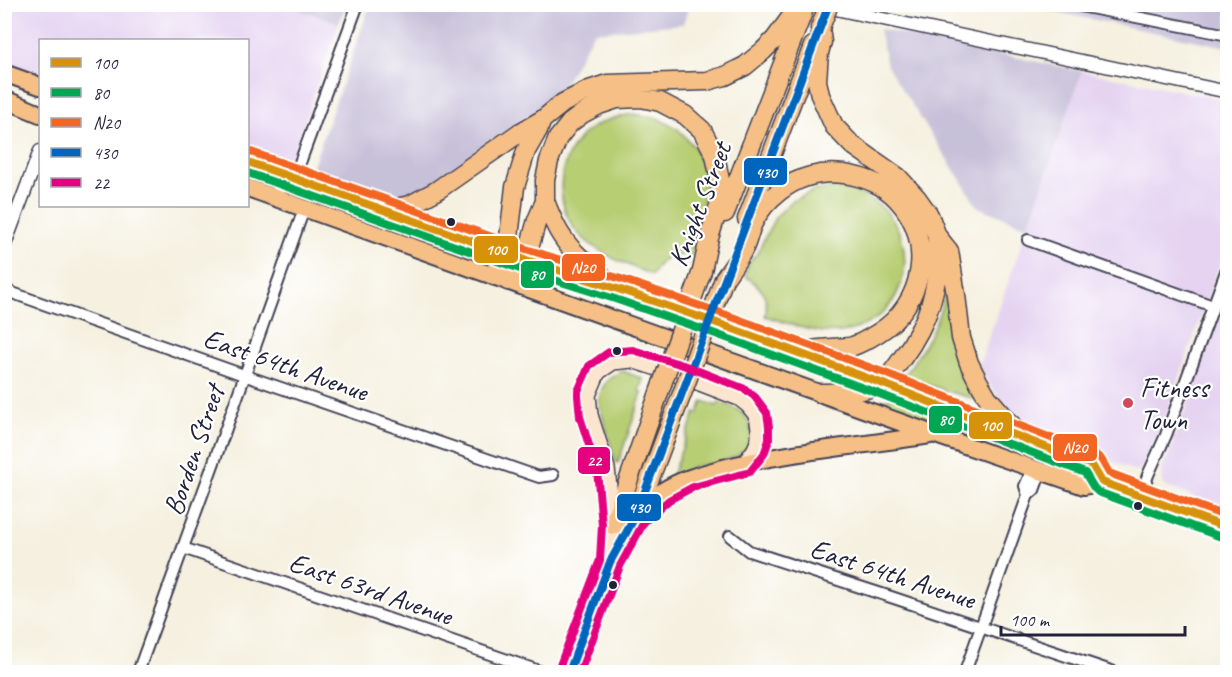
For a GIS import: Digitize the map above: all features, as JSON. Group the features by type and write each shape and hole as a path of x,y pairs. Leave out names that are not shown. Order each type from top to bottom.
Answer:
{"highway":[{"name":"Knight Street","path":"636,515 830,4"},
{"name":"Knight Street","path":"613,525 702,271 799,11"},
{"path":"384,210 410,205 436,191 519,133 542,120 562,103 590,90 607,84 707,81 725,76 745,66 763,51 799,11"},
{"path":"820,27 822,42 817,81 820,95 834,126 851,144 898,177 929,215 937,236 948,251 961,338 969,363 988,398 1023,438"},
{"path":"501,278 523,260 530,245 544,201 549,161 558,138 570,123 590,109 617,99 641,98 660,102 684,115 702,130 715,155 721,186 720,203 702,271"},
{"path":"501,278 515,187 526,151 542,120"},
{"path":"724,279 744,248 754,222 767,203 778,192 803,178 818,173 856,176 885,189 898,200 913,224 920,250 920,270 915,289 904,311 888,327 852,346 794,351"},
{"path":"544,201 564,241 618,289"},
{"path":"820,393 865,390 881,383 890,374 914,340 931,305 937,275 937,236"}],"main road":[{"path":"4,73 39,86"},
{"path":"4,99 39,114"},
{"path":"249,162 523,260 618,289 881,383 1092,465 1102,482"},
{"path":"249,188 933,434 1084,486 1102,482 1227,528"},
{"path":"613,525 607,468 590,415 588,395 598,372 613,362 632,360 739,398 757,416 759,428 759,439 755,449 745,463"},
{"path":"636,515 663,491 689,477 745,463 811,451 890,442 933,434"},
{"name":"Knight Street","path":"569,672 610,562 636,515"},
{"name":"Knight Street","path":"610,562 613,525"}],"street":[{"path":"270,196 294,179 358,4"},
{"path":"812,4 1227,92"},
{"path":"1070,4 1227,35"},
{"path":"4,247 39,154"},
{"name":"Borden Street","path":"138,672 304,209"},
{"path":"1028,240 1213,306"},
{"path":"1140,496 1166,435 1227,267"},
{"name":"East 64th Avenue","path":"4,290 539,477 553,474"},
{"path":"965,672 1028,495 1026,486 1037,470"},
{"name":"East 64th Avenue","path":"730,536 749,551 1114,672"},
{"name":"East 63rd Avenue","path":"183,548 542,672"}],"shaded area":[{"path":"4,5 285,5 339,23 292,156 286,162 249,151 249,39 39,39 39,76 5,63"},
{"path":"285,5 346,5 339,23"},
{"path":"370,5 689,5 683,24 594,32 558,95 425,189 408,196 383,198 364,194 316,176 312,171"},
{"path":"1022,5 1227,5 1227,47"},
{"path":"879,29 1082,71 1028,227 978,207 887,66"},
{"path":"1082,71 1227,100 1227,243 1168,410 1143,466 1137,472 1063,441 1058,434 1046,428 1040,430 1035,428 1003,404 978,368"},
{"path":"1227,297 1227,509 1167,487 1163,483 1161,473"}],"green space":[{"path":"633,114 657,118 678,129 694,147 703,169 705,193 697,231 698,240 691,256 668,257 652,275 607,255 583,238 573,226 562,198 561,182 564,167 578,140 600,123"},
{"path":"837,188 869,198 892,218 900,234 904,251 901,284 894,298 873,321 841,332 812,330 765,316 766,303 763,293 745,276 750,261 756,255 775,218 792,201 813,191"},
{"path":"947,281 980,400 903,377 937,320"},
{"path":"623,371 643,379 639,391 642,393 618,463 599,404 605,383"},
{"path":"892,397 936,412 1026,450 1024,454 878,405 877,402"},
{"path":"703,401 717,406 719,402 743,413 750,427 751,438 748,446 733,458 694,467 672,476 695,413 698,414"}],"transit line":[{"name":"430","path":"569,672 610,562 636,515 829,4"},
{"name":"N20","path":"251,152 526,249 721,313 885,373 1097,456 1109,473 1228,517"},
{"name":"100","path":"249,162 523,259 717,323 881,383 1092,465 1102,482 1228,528"},
{"name":"80","path":"249,173 520,269 713,333 877,393 1085,473 1098,492 1224,538"},
{"name":"22","path":"559,668 600,560 602,525 597,470 580,417 578,396 589,366 609,352 633,350 683,365 745,389 755,397 767,413 769,440 764,454 750,472 693,487 669,500 644,522 620,566 580,672"}],"place":[{"name":"Fitness Town","path":"1128,403"}]}
